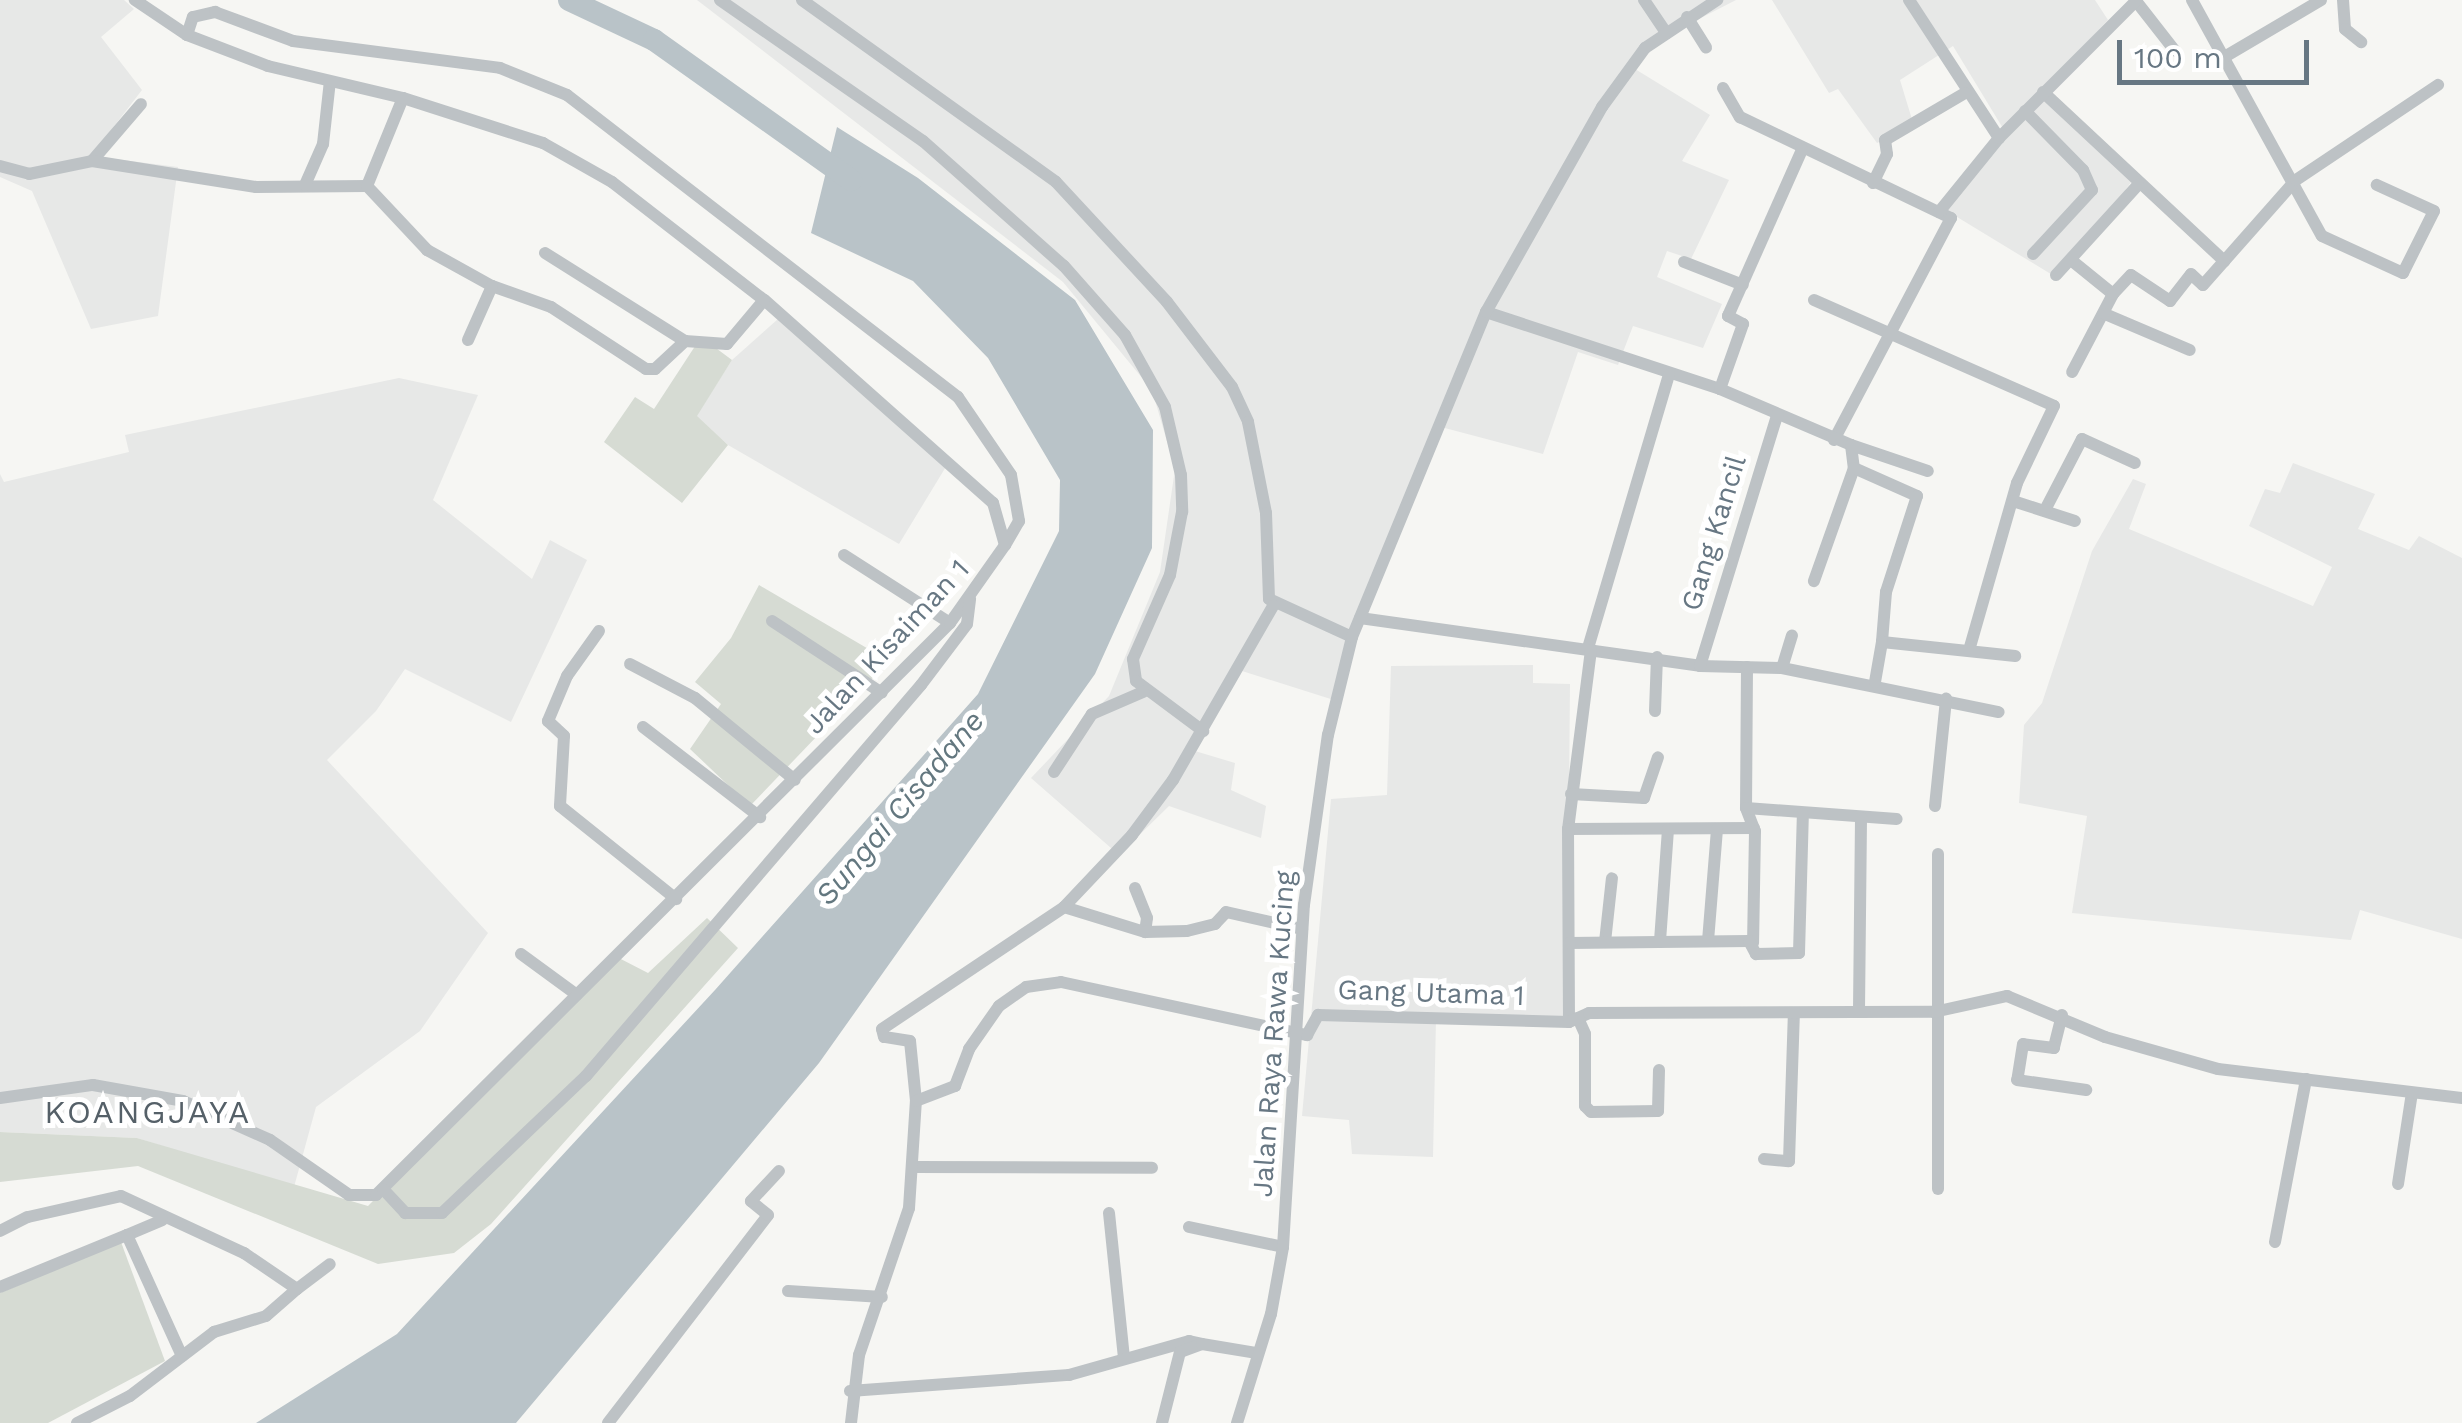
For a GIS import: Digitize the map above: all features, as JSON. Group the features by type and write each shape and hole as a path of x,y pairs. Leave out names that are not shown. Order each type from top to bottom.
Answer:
{"street":[{"path":"135,0 188,35 268,66 403,98 542,143 594,172 764,300 993,504 1005,544"},
{"path":"720,0 923,142 1064,266 1144,365 1164,407 1182,512 1170,575 1133,660 1143,692 1202,731"},
{"path":"802,0 1056,182 1167,302 1232,387 1248,422 1266,513 1264,575 1273,606 1202,731 1132,835 1064,907 882,1030 892,1040 910,1041 916,1101 914,1167 882,1297 850,1391 851,1423"},
{"path":"1644,0 1666,33"},
{"name":"Jalan Raya Rawa Kucing","path":"1236,1423 1283,1247 1302,929 1328,735 1352,637 1486,312 1619,80 1666,33 1717,0"},
{"path":"1910,0 1965,92 2000,138"},
{"path":"2192,0 2221,60 2296,180 2328,241 2403,273 2434,211 2377,185"},
{"path":"2221,60 2321,0"},
{"path":"2343,0 2345,29 2360,42"},
{"path":"1939,212 2000,138 2136,1 2174,52"},
{"path":"188,35 193,17 215,12 292,42 500,68 566,95 958,397 1011,476 1019,522 1005,544"},
{"path":"1687,17 1706,48"},
{"path":"306,185 323,144 330,81"},
{"path":"2072,372 2113,294 2131,274 2170,301 2191,274 2203,285 2296,180 2438,85"},
{"path":"1723,88 1740,117 1873,184 1951,218 1834,440"},
{"path":"1873,184 1888,154 1885,140 1965,92"},
{"path":"2043,92 2138,186 2224,261"},
{"path":"367,186 403,98"},
{"path":"92,161 141,104"},
{"path":"2025,112 2083,170 2092,190 2033,254"},
{"path":"1720,388 1743,324 1728,316 1802,150"},
{"path":"0,166 30,174 92,161 256,187 367,186 427,250 492,286 551,307 646,368 656,369 685,341"},
{"path":"2056,275 2138,186"},
{"path":"544,252 685,341 727,344 764,300"},
{"path":"2071,260 2113,294"},
{"path":"1684,262 1743,284"},
{"path":"468,340 492,286"},
{"path":"1814,300 1887,336 2054,406 2013,501 1970,647"},
{"path":"1486,312 1669,375 1720,388 1834,440 1928,470"},
{"path":"2105,314 2190,350"},
{"path":"1659,1070 1658,1110 1591,1112 1585,1106 1585,1034 1573,1020 1568,829 1590,649 1669,375"},
{"name":"Gang Kancil","path":"1700,666 1777,415"},
{"path":"2045,510 2082,439 2135,463"},
{"path":"1814,581 1854,468 1851,445"},
{"path":"1854,468 1917,496 1886,592 1875,682"},
{"path":"2013,501 2075,521"},
{"name":"Jalan Kisaiman 1","path":"383,1189 882,694 970,599 1005,544"},
{"path":"844,555 950,623"},
{"path":"0,1098 93,1086 139,1090 183,1101 270,1140 349,1195 383,1189 405,1213 442,1213 586,1076 921,685 968,624 970,599"},
{"path":"1273,606 1352,637"},
{"path":"1360,618 1700,666 1782,668 1875,682 1999,712"},
{"path":"772,621 882,694"},
{"path":"599,631 567,676 548,720 564,736 560,806 676,900"},
{"path":"1782,668 1792,634"},
{"path":"1882,642 1970,647 2014,656"},
{"path":"1656,658 1656,711"},
{"path":"630,664 695,698 796,780"},
{"path":"1747,668 1746,808 1754,828 1752,943 1756,954 1801,951 1803,814"},
{"path":"1054,772 1092,714 1143,692"},
{"path":"1936,806 1946,699"},
{"path":"643,727 760,817"},
{"path":"1571,794 1644,798 1658,757"},
{"path":"1746,808 1897,819"},
{"path":"1859,1010 1861,818"},
{"path":"1568,829 1754,828"},
{"path":"1708,941 1717,829"},
{"path":"1660,942 1668,830"},
{"path":"1938,854 1934,1012 1938,1189"},
{"path":"1604,942 1612,878"},
{"path":"1135,888 1148,918 1144,932"},
{"path":"1064,907 1144,932 1187,931 1215,924 1226,912 1302,929"},
{"path":"1570,943 1752,943"},
{"path":"521,954 577,996"},
{"path":"916,1101 954,1086 969,1049 1014,993 1061,982 1295,1032"},
{"path":"1573,1020 1859,1010 1934,1012 2007,996 2062,1015 2105,1037 2218,1068 2462,1098"},
{"path":"1764,1159 1789,1161 1794,1014"},
{"name":"Gang Utama 1","path":"1295,1032 1307,1035 1318,1015 1573,1020"},
{"path":"2062,1015 2054,1048 2023,1044 2017,1080 2086,1090"},
{"path":"2276,1242 2306,1079"},
{"path":"2398,1184 2412,1093"},
{"path":"914,1167 1152,1168"},
{"path":"608,1423 768,1216 751,1201 779,1171"},
{"path":"0,1231 106,1196 121,1196 162,1220 244,1253 297,1289"},
{"path":"1109,1214 1124,1358"},
{"path":"0,1287 162,1220"},
{"path":"1189,1227 1283,1247"},
{"path":"126,1235 182,1356"},
{"path":"77,1423 130,1396 214,1332 266,1316 330,1264"},
{"path":"788,1291 882,1297"},
{"path":"850,1391 1069,1375 1189,1341 1256,1354"},
{"path":"1162,1423 1176,1360 1186,1348 1202,1344"}],"shaded area":[{"path":"0,0 124,0 134,9 101,37 142,90 91,156 178,167 158,316 91,329 32,191 0,177"},
{"path":"697,0 1736,0 1654,42 1635,69 1710,115 1682,161 1729,180 1691,259 1667,251 1657,277 1722,304 1703,348 1633,326 1618,365 1578,352 1543,454 1441,427 1361,618 1337,701 1242,671 1195,751 1235,763 1231,790 1266,806 1261,838 1169,806 1119,855 1031,778 1109,696 1160,572 1175,469 1152,390 1063,282"},
{"path":"1772,0 2095,0 2108,20 2038,94 2135,177 2059,279 1939,206 2004,130 1953,46 1900,80 1914,126 1877,143 1838,89 1829,93"},
{"path":"778,319 947,465 899,544 728,445 696,416 732,360"},
{"path":"701,337 732,360 697,416 728,445 682,503 604,442 635,397 654,409"},
{"path":"399,378 478,395 433,500 532,579 550,540 587,560 511,722 405,669 376,711 327,760 488,933 420,1031 316,1107 294,1187 137,1138 0,1132 0,474 4,482 129,452 125,435"},
{"path":"2293,463 2375,494 2358,529 2409,550 2419,536 2462,558 2462,939 2360,910 2351,940 2072,913 2087,816 2019,803 2024,725 2042,703 2092,551 2133,479 2146,484 2129,529 2313,606 2332,567 2249,526 2265,489 2280,493"},
{"path":"759,585 889,661 750,806 690,749 721,704 695,682 731,638"},
{"path":"1533,665 1533,683 1570,684 1567,1018 1436,1020 1433,1157 1352,1154 1349,1120 1302,1116 1331,799 1387,795 1391,666"},
{"path":"707,918 738,948 491,1224 454,1253 378,1264 138,1166 0,1182 0,1132 137,1138 368,1206 615,956 648,973"},
{"path":"121,1242 165,1361 48,1423 0,1423 0,1293"}],"water":[{"path":"837,127 918,178 1075,300 1153,430 1152,548 1095,674 819,1063 516,1423 256,1423 397,1334 715,990 978,694 1059,531 1060,480 988,358 913,281 811,233"}],"waterway":[{"name":"Sungai Cisadane","path":"569,0 654,40 851,180"}],"district":[{"name":"KOANGJAYA","path":"148,1112"}]}
